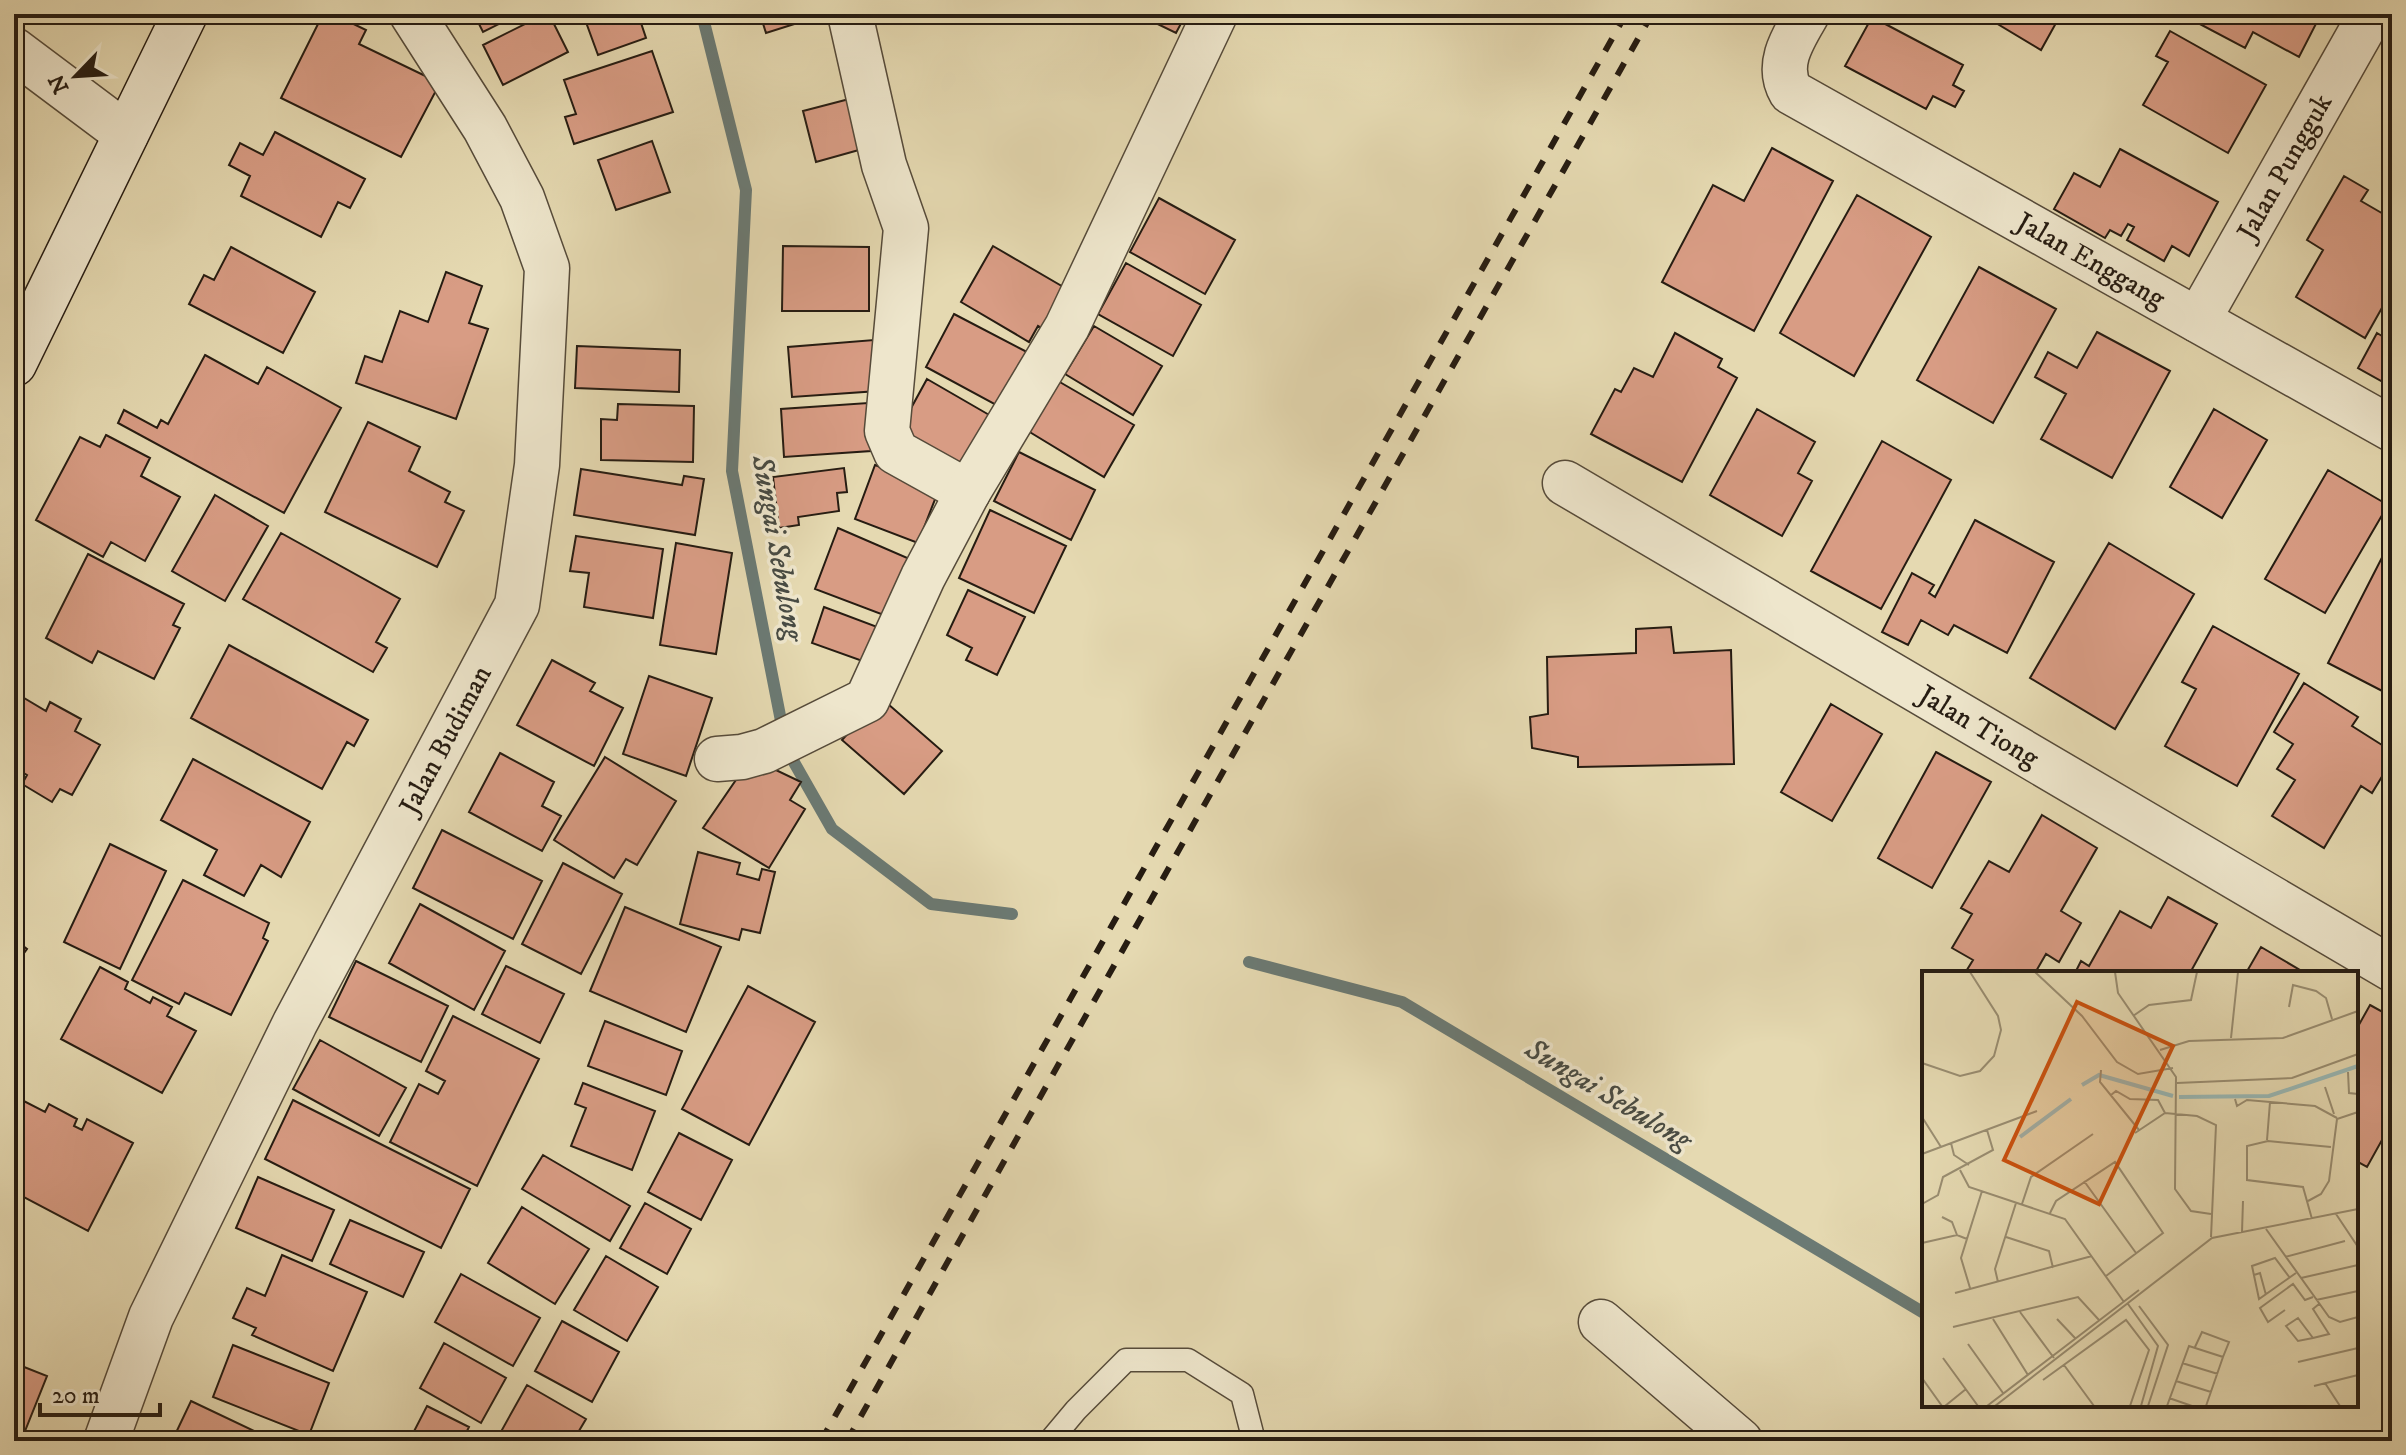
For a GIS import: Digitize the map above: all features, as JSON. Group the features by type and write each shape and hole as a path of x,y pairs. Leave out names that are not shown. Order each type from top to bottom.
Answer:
{"street":[{"path":"14,364 185,14"},
{"name":"Jalan Budiman","path":"106,1441 151,1317 295,1023 517,605 537,465 547,268 522,198 500,156 412,14"},
{"path":"850,14 884,165 906,228 887,431 896,452 968,492"},
{"path":"717,759 742,757 776,746 867,700 923,577 968,492 1067,327 1215,14"},
{"name":"Jalan Enggang","path":"1807,14 1792,41 1783,68 1785,82 1791,92 2392,429"},
{"name":"Jalan Pungguk","path":"2198,320 2371,14"},
{"path":"14,50 126,134"},
{"name":"Jalan Tiong","path":"1565,483 2392,969"},
{"path":"1601,1322 1740,1441"}],"lane":[{"path":"1050,1441 1126,1360 1188,1360 1242,1394 1254,1441"}],"building":[{"path":"323,14 333,14 366,30 359,44 440,83 401,157 281,98"},
{"path":"474,14 519,14 483,32"},
{"path":"549,14 568,52 503,85 483,45"},
{"path":"583,14 638,14 646,38 598,55"},
{"path":"760,14 826,14 766,33"},
{"path":"1137,14 1186,14 1176,33"},
{"path":"1981,14 2061,14 2041,50"},
{"path":"2200,14 2321,14 2299,57 2253,32 2245,48 2196,22"},
{"path":"1872,17 1963,65 1953,85 1964,91 1955,107 1933,96 1926,109 1845,66"},
{"path":"2170,31 2266,85 2228,153 2143,105 2168,62 2156,56"},
{"path":"652,51 673,112 574,144 565,117 576,114 564,80"},
{"path":"853,98 866,148 816,162 803,111"},
{"path":"275,132 365,179 350,208 338,202 321,237 241,196 250,176 229,165 240,143 263,155"},
{"path":"652,141 670,192 616,210 598,160"},
{"path":"1772,148 1833,181 1754,331 1662,282 1713,185 1744,201"},
{"path":"2120,149 2218,202 2189,256 2172,246 2164,261 2127,240 2134,227 2128,224 2121,236 2110,230 2105,238 2054,209 2074,173 2100,187"},
{"path":"2344,176 2368,190 2361,201 2392,219 2392,290 2365,338 2296,297 2323,250 2307,240"},
{"path":"1857,195 1931,237 1854,376 1780,333"},
{"path":"1159,198 1235,240 1205,294 1130,252"},
{"path":"783,246 869,247 869,311 782,311"},
{"path":"993,246 1072,292 1048,332 1038,326 1029,342 961,302"},
{"path":"231,247 315,292 283,353 189,304 204,275 214,280"},
{"path":"1126,263 1201,305 1173,356 1098,314"},
{"path":"1979,267 2056,309 1993,423 1917,380"},
{"path":"446,272 482,286 469,323 488,329 456,419 356,383 365,356 382,362 400,311 428,322"},
{"path":"954,314 1027,352 998,406 926,367"},
{"path":"1094,326 1162,366 1133,415 1065,374"},
{"path":"2097,332 2170,371 2112,478 2041,439 2066,394 2035,377 2048,352 2077,368"},
{"path":"1675,333 1722,359 1718,367 1737,378 1682,482 1591,434 1615,389 1621,392 1634,368 1653,377"},
{"path":"2377,333 2392,342 2392,387 2358,368"},
{"path":"874,340 878,391 792,397 788,347"},
{"path":"577,346 680,350 679,392 575,388"},
{"path":"205,355 258,384 267,367 341,408 284,513 118,423 124,410 157,428 161,420 168,424"},
{"path":"927,379 991,416 960,470 898,432"},
{"path":"1058,381 1134,425 1104,477 1028,431"},
{"path":"868,403 871,451 784,457 781,409"},
{"path":"618,404 694,406 693,462 601,460 601,419 617,420"},
{"path":"1757,409 1815,442 1798,473 1812,481 1782,536 1710,495"},
{"path":"2214,409 2267,440 2222,518 2170,487"},
{"path":"368,422 420,447 409,471 450,492 445,502 464,511 437,567 325,512"},
{"path":"106,435 150,458 141,476 180,497 145,561 111,542 103,557 36,520 80,437 100,447"},
{"path":"1882,441 1951,480 1881,609 1811,571"},
{"path":"1019,452 1095,490 1071,540 994,501"},
{"path":"875,465 939,489 918,543 855,519"},
{"path":"844,468 847,492 837,493 839,511 798,517 799,525 779,528 773,477"},
{"path":"581,469 682,485 684,476 704,479 695,535 574,515"},
{"path":"2328,470 2388,505 2325,613 2265,579"},
{"path":"215,495 268,526 225,601 172,571"},
{"path":"990,510 1066,546 1034,613 959,578"},
{"path":"1975,520 2054,562 2007,653 1954,625 1948,635 1921,620 1908,645 1882,632 1912,573 1934,585 1929,593 1935,597"},
{"path":"838,528 912,560 889,617 815,589"},
{"path":"281,533 400,599 376,642 387,648 373,672 243,599"},
{"path":"576,536 663,549 653,618 584,607 589,573 570,571"},
{"path":"2392,538 2392,696 2328,663"},
{"path":"676,543 732,553 716,654 660,645"},
{"path":"2109,543 2194,594 2115,729 2030,678"},
{"path":"88,554 184,604 173,625 180,628 154,679 98,651 92,663 46,638"},
{"path":"968,590 1025,617 997,675 966,660 972,648 947,635"},
{"path":"824,607 880,628 868,663 812,643"},
{"path":"2213,626 2299,674 2237,786 2165,746 2196,689 2182,682"},
{"path":"1671,627 1674,653 1731,650 1734,764 1578,767 1578,757 1532,748 1530,717 1548,714 1547,657 1636,653 1636,629"},
{"path":"229,645 368,720 354,746 347,742 322,789 191,718"},
{"path":"552,660 595,683 590,691 623,708 594,766 517,725"},
{"path":"649,676 712,698 686,776 623,754"},
{"path":"2304,683 2358,717 2352,726 2382,745 2392,731 2392,760 2372,793 2361,786 2324,848 2272,816 2295,780 2277,769 2293,744 2274,732"},
{"path":"14,692 46,711 50,702 81,719 75,731 100,745 72,795 60,789 52,802 22,784 27,775 14,767"},
{"path":"880,697 942,751 904,794 842,740"},
{"path":"1831,704 1882,734 1832,821 1781,792"},
{"path":"1936,752 1991,782 1932,888 1878,858"},
{"path":"500,753 554,782 542,806 561,816 542,851 469,812"},
{"path":"605,757 676,801 637,865 626,859 614,878 554,840"},
{"path":"751,758 801,782 790,800 805,809 769,868 703,828"},
{"path":"193,759 310,822 281,877 261,865 244,896 204,875 217,850 161,820"},
{"path":"2042,815 2097,848 2061,911 2081,923 2059,962 2046,954 2036,971 1966,971 1973,960 1952,948 1972,914 1961,908 1989,861 2009,872"},
{"path":"442,830 542,881 513,939 413,888"},
{"path":"110,844 166,871 120,969 64,942"},
{"path":"698,852 740,863 737,874 759,880 762,869 775,872 760,933 742,929 739,940 680,924"},
{"path":"563,863 622,894 581,974 522,944"},
{"path":"183,880 269,923 263,938 268,941 231,1015 185,993 179,1004 132,980"},
{"path":"2168,897 2217,924 2191,971 2076,971 2081,961 2089,966 2120,911 2151,928"},
{"path":"420,904 505,951 474,1010 389,963"},
{"path":"625,907 721,947 686,1032 590,991"},
{"path":"14,939 27,949 14,967"},
{"path":"2261,947 2302,971 2247,971"},
{"path":"356,961 448,1006 421,1062 329,1017"},
{"path":"506,966 564,994 540,1043 482,1014"},
{"path":"100,967 128,982 125,989 150,1003 153,997 172,1007 167,1016 196,1031 162,1093 61,1039"},
{"path":"748,986 815,1022 749,1145 682,1109"},
{"path":"2370,1005 2392,1017 2392,1122 2367,1167 2358,1162 2358,1026"},
{"path":"453,1016 539,1059 477,1186 390,1142 419,1084 438,1094 445,1081 426,1071"},
{"path":"605,1021 682,1051 666,1095 588,1066"},
{"path":"320,1040 406,1088 379,1136 293,1089"},
{"path":"583,1083 655,1111 632,1170 571,1146 586,1108 575,1104"},
{"path":"14,1096 45,1112 49,1104 77,1119 74,1126 82,1130 87,1119 133,1143 88,1231 14,1192"},
{"path":"293,1100 470,1189 441,1248 265,1159"},
{"path":"679,1133 732,1160 701,1220 648,1192"},
{"path":"543,1155 630,1206 610,1241 522,1189"},
{"path":"258,1177 334,1210 312,1261 236,1228"},
{"path":"645,1203 691,1229 667,1274 620,1248"},
{"path":"522,1207 589,1249 555,1304 488,1263"},
{"path":"350,1220 424,1252 403,1297 330,1264"},
{"path":"282,1255 367,1292 333,1371 252,1335 256,1328 233,1318 247,1288 265,1296"},
{"path":"606,1256 658,1287 627,1341 574,1310"},
{"path":"461,1274 540,1318 513,1366 435,1322"},
{"path":"562,1321 619,1352 592,1402 535,1371"},
{"path":"444,1343 506,1378 481,1423 420,1388"},
{"path":"233,1345 329,1383 309,1435 213,1397"},
{"path":"14,1363 47,1376 21,1441 14,1441"},
{"path":"527,1385 586,1419 573,1441 505,1441 498,1437"},
{"path":"191,1401 275,1441 172,1441"},
{"path":"427,1406 469,1427 462,1441 409,1441"}],"waterway":[{"name":"Sungai Sebulong","path":"702,14 746,190 732,471 783,731"},
{"name":"Sungai Sebulong","path":"787,750 832,829 931,904 1012,914"},
{"name":"Sungai Sebulong","path":"1249,962 1402,1002 1922,1312"}],"railway":[{"path":"821,1441 1626,14"},
{"path":"847,1441 1652,14"}]}
